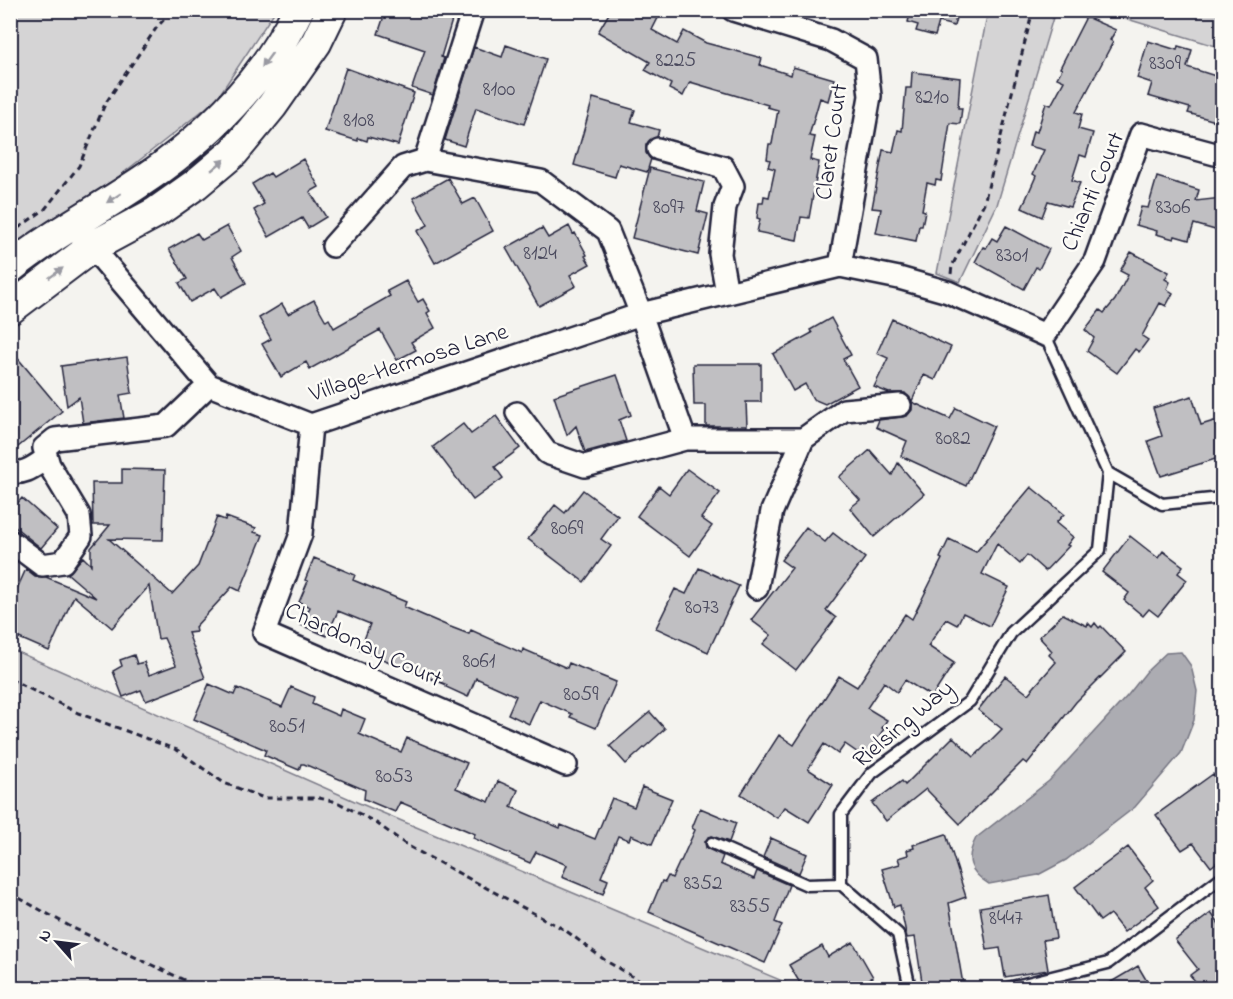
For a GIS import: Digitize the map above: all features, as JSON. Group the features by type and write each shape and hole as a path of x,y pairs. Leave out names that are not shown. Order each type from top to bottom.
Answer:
{"street":[{"path":"10,268 160,168 200,136 247,88 289,30 298,10"},
{"path":"10,309 92,247 155,213 196,184 234,152 272,106 316,43 332,10"},
{"path":"425,160 473,10"},
{"name":"Claret Court","path":"733,10 831,40 866,59 870,96 840,266"},
{"name":"Chianti Court","path":"1045,335 1095,261 1141,134 1222,154"},
{"path":"658,149 723,167 733,186 725,207 720,254 727,293"},
{"path":"333,246 403,167 425,160 541,181 608,231 641,314 685,439"},
{"name":"Village-Hermosa Lane","path":"68,228 92,247 209,385 311,425 641,314 840,266 899,278 948,292 1045,335"},
{"path":"10,541 42,565 63,562 81,536 79,515 47,458 44,448 55,439 166,426 209,385"},
{"path":"757,588 771,511 803,439 844,410 900,405"},
{"path":"517,413 547,453 585,466 685,439 803,439"},
{"name":"Chardonay Court","path":"311,425 301,534 264,633 566,765"},
{"path":"10,471 26,471 47,458"}],"lane":[{"path":"1045,335 1108,473 1162,504 1222,498"},
{"name":"Rielsing Way","path":"841,884 841,814 872,773 970,702 1011,633 1100,550 1108,473"},
{"path":"712,843 807,885 841,884 898,934 910,988"},
{"path":"1008,988 1108,963 1222,877"}],"path":[{"path":"10,234 45,209 79,166 105,104 157,27 173,10"},
{"path":"948,292 952,266 984,203 1033,10"},
{"path":"10,679 78,712 177,750 224,783 264,798 319,798 337,802 375,822 408,846 565,930 606,961 652,988"},
{"path":"10,893 73,928 201,988"}],"shaded area":[{"path":"11,11 275,11 216,100 103,189 11,254"},
{"path":"988,11 1055,11 997,205 960,282 937,273"},
{"path":"1101,11 1222,11 1222,48"},
{"path":"11,649 359,803 792,985 793,988 11,988"},
{"path":"1181,652 1191,666 1197,691 1194,720 1181,753 1135,807 1066,860 1038,875 989,884 977,875 970,859 976,838 1049,781 1147,671 1166,653"}],"building":[{"path":"386,10 455,10 433,95 412,88 425,50 378,34"},
{"path":"611,10 645,10 658,18 652,30 677,44 684,31 706,43 762,58 760,65 791,75 793,67 834,79 828,101 820,98 809,136 815,137 810,160 819,162 809,218 801,217 797,240 757,232 760,219 757,218 759,203 763,203 764,196 769,197 775,169 768,167 770,160 767,159 778,110 690,82 683,96 669,89 671,84 645,70 650,62 598,32"},
{"path":"911,10 958,10 954,26 939,22 935,36 916,31 918,25 908,22"},
{"path":"1086,17 1116,30 1110,40 1113,42 1076,112 1082,114 1078,129 1093,133 1086,157 1080,155 1072,180 1080,183 1070,207 1048,201 1042,217 1022,208 1044,150 1029,146 1033,131 1037,132 1046,103 1051,105 1064,81 1057,78 1062,69 1060,68"},
{"path":"1148,41 1177,50 1178,46 1192,50 1187,67 1222,78 1222,123 1188,113 1190,108 1148,96 1152,83 1137,78"},
{"path":"506,45 546,59 524,124 476,108 464,146 445,140 474,47 502,57"},
{"path":"346,68 414,93 398,145 368,137 367,141 358,138 358,141 325,131"},
{"path":"912,72 960,78 958,108 962,108 960,124 950,123 941,181 936,180 935,185 927,183 922,210 925,211 916,241 876,233 881,209 872,208 883,150 893,152 898,130 902,131 906,88 911,88"},
{"path":"593,98 635,110 631,122 659,130 657,137 646,145 646,153 651,159 647,172 619,164 615,177 574,165"},
{"path":"303,159 319,187 310,192 326,217 308,228 302,218 269,237 254,210 264,204 252,184 270,173 273,177"},
{"path":"650,168 704,182 697,211 708,214 698,255 632,238"},
{"path":"1157,177 1199,190 1196,201 1222,198 1222,232 1194,224 1189,240 1175,236 1174,239 1136,225 1141,207 1148,208"},
{"path":"448,178 463,204 475,198 493,231 435,263 417,231 428,225 413,198"},
{"path":"227,226 241,251 232,257 246,283 221,297 215,288 190,302 179,283 187,279 169,249 197,233 202,240"},
{"path":"569,226 573,234 575,233 590,264 570,275 576,286 539,306 506,248 542,228 548,238"},
{"path":"1006,226 1049,249 1039,269 1036,267 1024,289 975,262 983,247 986,248 992,238 997,241"},
{"path":"1131,252 1169,272 1165,279 1170,282 1167,289 1173,293 1166,306 1160,303 1142,336 1148,340 1139,352 1135,349 1117,373 1087,351 1094,338 1085,330 1100,310 1104,313 1115,300 1128,275 1120,271"},
{"path":"406,281 418,302 423,299 430,311 427,313 435,328 411,342 416,350 397,360 380,330 310,369 306,362 281,377 262,344 271,339 259,318 282,304 288,314 314,300 326,321 329,319 334,328 390,296 387,291"},
{"path":"831,318 851,355 843,359 858,386 825,404 813,399 805,384 793,391 773,354 812,333 810,330"},
{"path":"892,319 951,347 935,380 924,375 912,401 905,393 889,393 874,387 888,358 877,353"},
{"path":"10,349 62,411 18,447 10,438"},
{"path":"127,357 132,393 120,395 124,418 83,423 79,397 67,406 61,366"},
{"path":"693,364 761,364 761,402 746,402 747,426 706,426 706,405 694,405"},
{"path":"617,375 631,415 619,420 626,441 585,452 576,426 567,435 554,396"},
{"path":"1192,396 1201,425 1214,421 1222,457 1161,476 1148,441 1162,436 1153,408"},
{"path":"912,402 950,419 956,408 994,426 966,486 901,456 907,441 876,427 879,420 907,416 912,410"},
{"path":"496,416 520,448 495,467 503,478 473,500 433,447 463,424 471,434"},
{"path":"870,450 892,475 898,463 924,494 874,537 850,508 860,500 839,477"},
{"path":"122,469 165,470 163,540 109,539 172,594 198,566 217,517 225,520 226,517 256,528 254,532 263,535 240,591 232,587 195,627 196,632 188,633 205,678 146,701 141,690 123,697 113,671 122,666 120,660 134,655 137,664 144,662 149,675 176,665 164,638 158,639 149,586 112,628 74,596 49,651 10,634 10,589 16,591 26,569 35,576 46,577 96,598 68,574 83,557 91,565 91,548 110,525 93,525 92,483 122,483"},
{"path":"687,469 720,493 701,518 712,526 690,556 637,516 659,486 669,494"},
{"path":"1031,487 1064,514 1056,523 1073,537 1067,545 1069,546 1045,571 1027,555 1020,564 997,544 982,574 1009,587 990,626 963,613 957,625 946,619 928,646 954,663 932,697 905,680 897,692 884,682 867,708 887,720 882,728 884,729 864,757 845,744 838,754 824,744 808,769 833,785 809,822 785,807 777,818 741,794 779,735 794,745 839,676 857,687 905,614 912,619 942,559 940,558 949,539 976,552"},
{"path":"583,490 618,516 601,539 611,546 584,582 528,539 555,505 565,513"},
{"path":"22,498 57,529 41,548 10,523 10,511"},
{"path":"806,527 825,542 833,533 865,558 826,610 836,618 796,670 763,644 771,635 751,620 792,568 781,560"},
{"path":"1130,536 1158,558 1163,551 1183,566 1178,573 1187,580 1158,616 1149,609 1143,616 1124,600 1129,593 1102,572"},
{"path":"314,558 355,575 353,580 406,602 404,607 448,626 469,634 471,630 522,653 523,649 567,668 569,663 616,682 596,728 540,700 529,724 508,714 516,696 476,678 468,697 446,687 447,685 360,650 370,624 338,611 327,636 301,625 310,607 299,602"},
{"path":"699,568 739,586 708,652 656,628 675,589 686,594"},
{"path":"1063,614 1087,626 1088,623 1092,627 1095,623 1099,628 1101,626 1126,652 1076,702 1027,764 1023,761 960,824 926,789 886,821 872,803 902,781 905,785 953,737 974,757 1002,729 978,710 1005,676 1028,694 1056,662 1049,655 1052,651 1039,637"},
{"path":"209,684 234,695 237,688 282,707 291,687 314,697 312,704 339,716 341,709 365,719 359,734 401,752 407,738 467,763 456,788 489,802 498,781 518,790 511,807 560,828 561,825 595,839 612,798 634,807 642,787 672,799 652,844 631,835 629,840 618,836 601,877 608,880 603,894 562,877 567,865 536,852 530,863 473,838 475,834 400,802 395,812 364,799 365,790 304,764 301,764 299,770 264,755 266,750 194,719"},
{"path":"650,712 665,729 626,764 610,746"},
{"path":"1213,774 1222,787 1222,858 1211,867 1193,843 1182,850 1156,815"},
{"path":"700,808 736,823 729,842 712,836 705,841 706,848 723,856 720,864 754,879 757,871 789,885 775,922 782,925 765,963 649,912 662,881 665,882 668,876 672,878 681,861 695,830 692,828"},
{"path":"946,834 966,897 949,903 963,984 923,988 915,937 907,938 900,905 894,907 882,869 900,864 898,858 908,855 907,850 914,848 913,845"},
{"path":"771,838 807,854 799,873 763,857"},
{"path":"1128,847 1153,880 1145,887 1159,906 1124,932 1110,914 1100,921 1075,887"},
{"path":"1049,895 1056,938 1043,940 1048,970 1005,977 1000,948 987,950 980,907"},
{"path":"1211,913 1222,928 1222,988 1201,988 1190,975 1198,969 1175,940"},
{"path":"853,942 873,977 854,988 803,988 789,965 822,946 828,957"},
{"path":"1138,966 1151,988 1101,988"}]}
